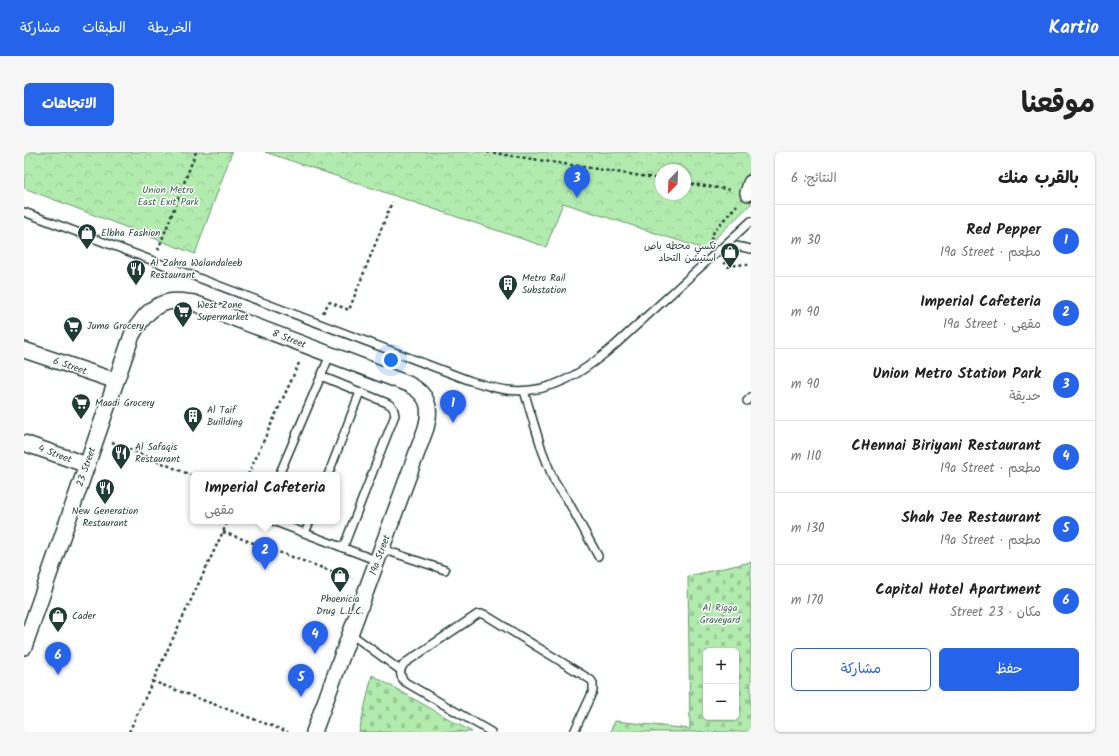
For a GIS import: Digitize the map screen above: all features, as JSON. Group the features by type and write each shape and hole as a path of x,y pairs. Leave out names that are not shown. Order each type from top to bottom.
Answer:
{"street":[{"name":"8 Street","path":"168,302 181,301 206,307 408,384"},
{"name":"23 Street","path":"24,647 132,335 141,320 153,308 168,302"},
{"name":"6 Street","path":"24,350 116,381"},
{"name":"19a Street","path":"314,732 426,428 429,411 427,402 416,388 408,384"},
{"name":"4 Street","path":"24,443 87,465"}],"lane":[{"path":"24,212 471,380 506,390 524,391 544,388 562,382 598,360 751,221"},
{"path":"724,246 750,248"},
{"path":"280,472 330,354"},
{"path":"321,376 392,406 396,415 343,548"},
{"path":"524,391 542,450 554,481 568,501 598,556"},
{"path":"329,472 360,392"},
{"path":"281,524 343,548 445,570"},
{"path":"305,533 309,524"},
{"path":"492,732 405,682 400,674 400,670 405,663 475,615 484,614 591,680 593,683 593,691 574,732"},
{"path":"351,634 400,670"}],"path":[{"path":"154,261 196,152"},
{"path":"487,152 655,178"},
{"path":"691,183 750,188"},
{"path":"97,436 190,475"},
{"path":"129,732 227,524"},
{"path":"223,532 369,585"},
{"path":"152,681 288,732"}],"green space":[{"name":"Union Metro East Exit Park","path":"24,152 232,152 195,254 24,188"},
{"path":"265,152 751,152 751,204 704,249 563,203 546,247"},
{"name":"Al Rigga Graveyard","path":"751,562 751,732 610,732 615,721 690,729 688,576"},
{"path":"372,675 472,732 359,732"}],"place":[{"name":"Union Metro Station Park","path":"577,198"},
{"name":"Elbha Fashion","path":"87,250"},
{"name":"تكسي محطه باص استيشن التحاد","path":"730,269"},
{"name":"Al Zahra Walandaleeb Restaurant","path":"136,286"},
{"name":"Metro Rail Substation","path":"508,301"},
{"name":"West Zone Supermarket","path":"183,328"},
{"name":"Juma Grocery","path":"73,343"},
{"name":"Maadi Grocery","path":"81,420"},
{"name":"Red Pepper","path":"453,423"},
{"name":"Al Taif Buillding","path":"193,433"},
{"name":"Al Safaqis Restaurant","path":"121,470"},
{"name":"New Generation Restaurant","path":"105,505"},
{"name":"Imperial Cafeteria","path":"265,570"},
{"name":"Phoenicia Drug L.L.C.","path":"340,593"},
{"name":"Cader","path":"58,633"},
{"name":"CHennai Biriyani Restaurant","path":"315,654"},
{"name":"Capital Hotel Apartment","path":"58,675"},
{"name":"Shah Jee Restaurant","path":"301,697"}]}
